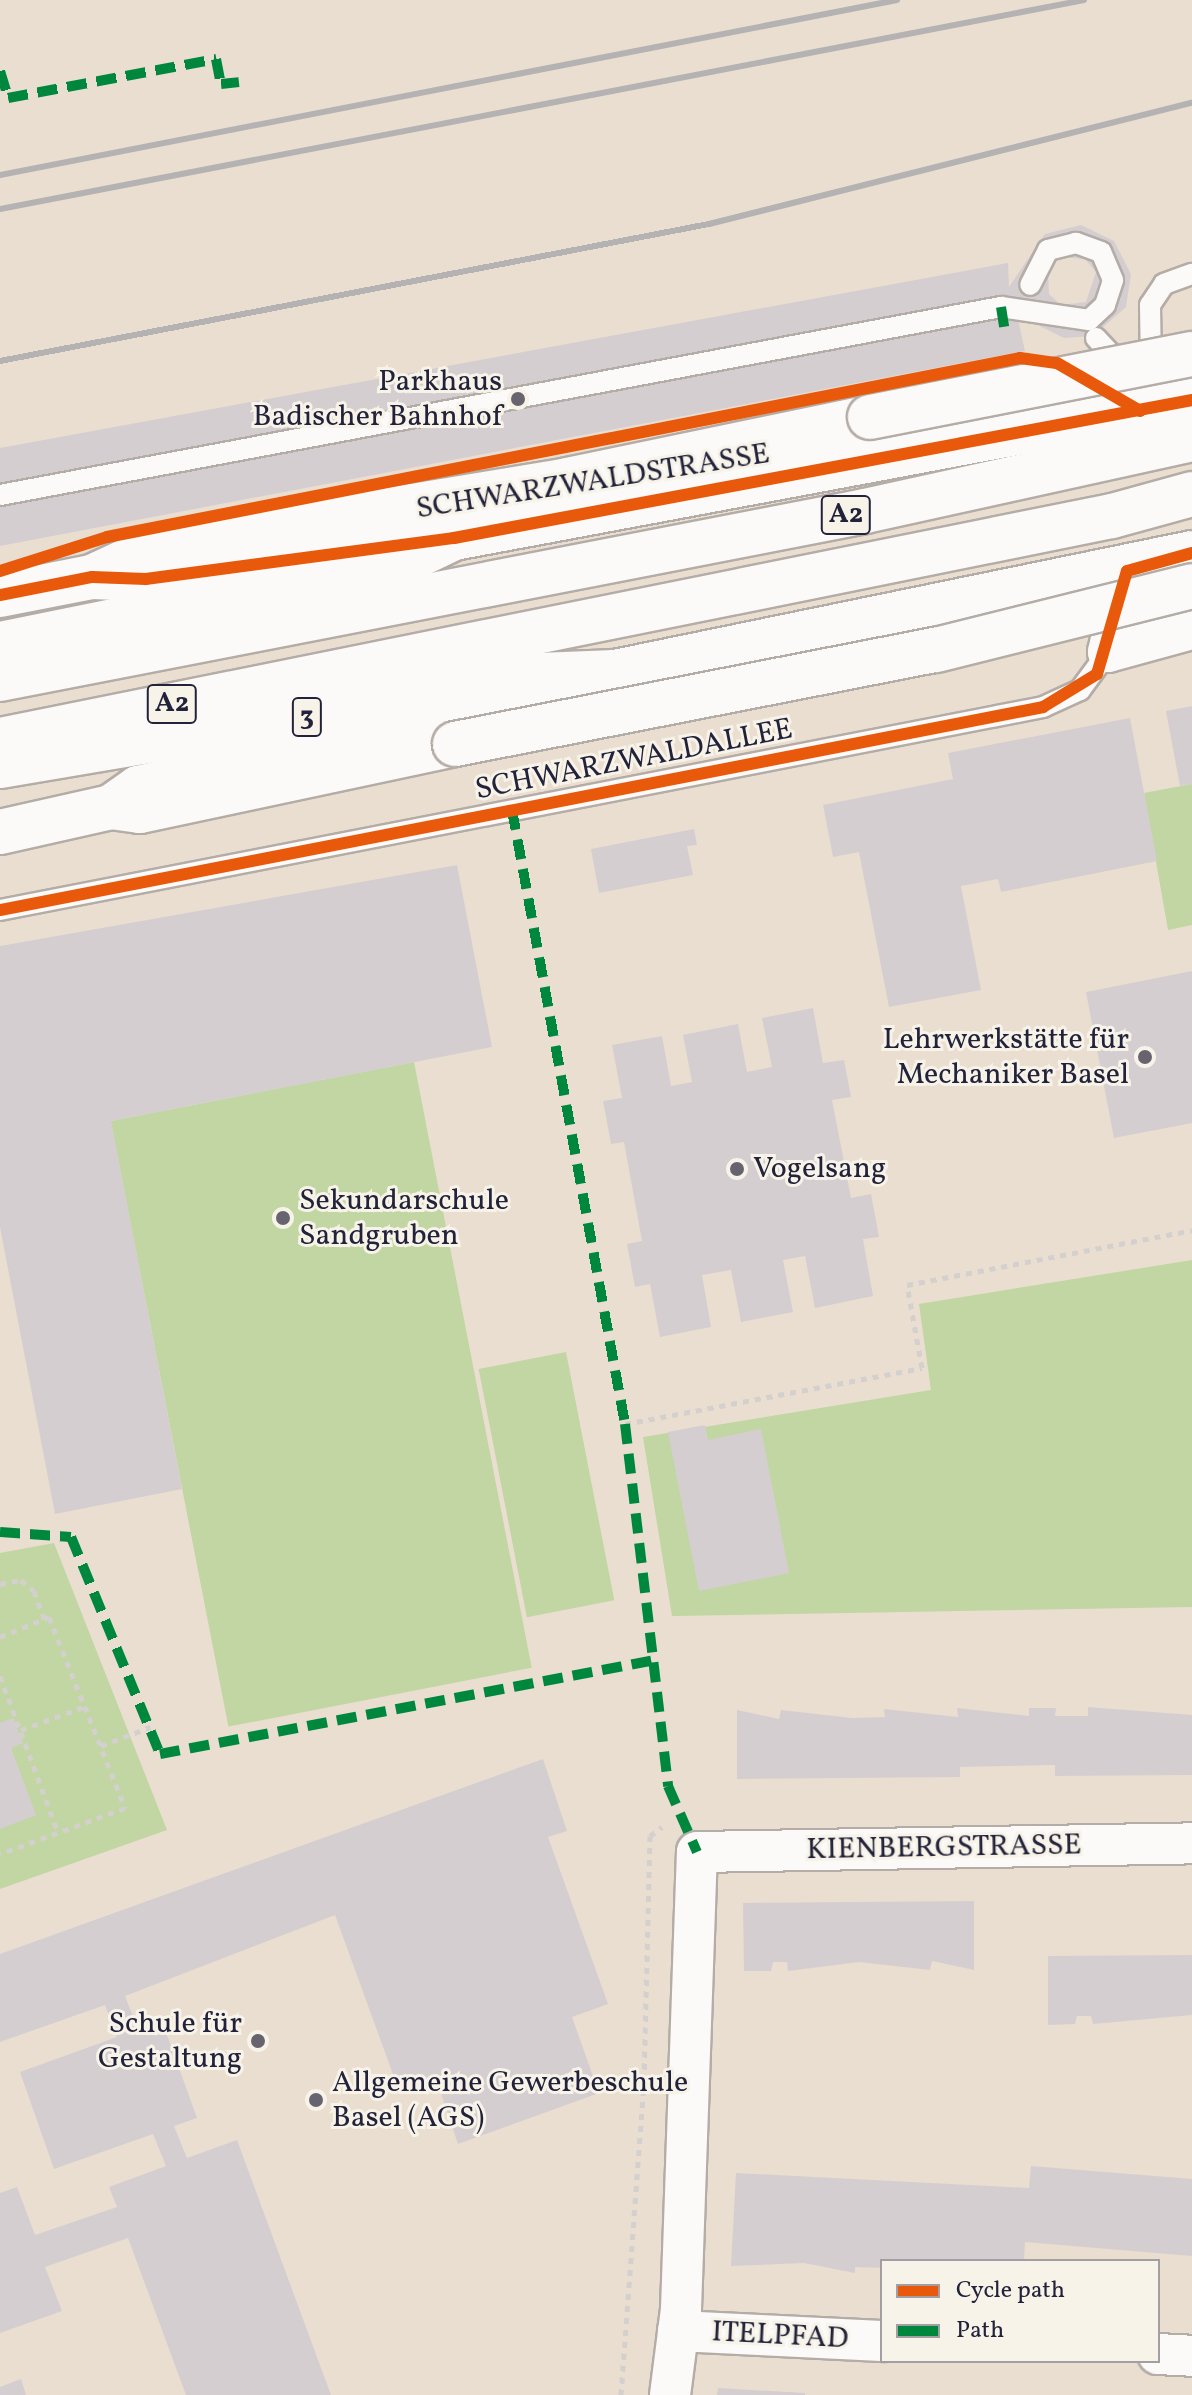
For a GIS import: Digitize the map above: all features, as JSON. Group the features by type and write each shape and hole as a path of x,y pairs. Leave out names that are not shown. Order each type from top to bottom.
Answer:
{"main road":[{"path":"92,577 152,549 331,520 1192,354"},
{"name":"SCHWARZWALDSTRASSE","path":"0,595 92,577 146,579 454,538 1163,406"},
{"name":"A2","path":"0,679 337,611 865,511 1192,439"},
{"name":"A2","path":"0,740 1112,516 1192,494"},
{"path":"0,644 404,562 454,538"},
{"name":"3","path":"0,766 539,675 615,672 1127,571 1192,553"},
{"path":"111,807 140,811 455,744 936,650 1192,586"},
{"name":"3","path":"0,832 111,807 138,788 543,699 615,672"}],"street":[{"name":"SCHWARZWALDALLEE","path":"1108,652 1127,571"},
{"path":"1108,652 1192,629"},
{"name":"KIENBERGSTRASSE","path":"678,2331 697,1852 1192,1843"},
{"path":"670,2395 678,2331"},
{"name":"ITELPFAD","path":"678,2331 880,2341"},
{"path":"1160,2354 1192,2356"}],"lane":[{"path":"0,495 1001,307 1089,320 1105,305 1113,280 1101,252 1076,243 1048,250 1030,285"},
{"path":"1163,406 1150,305 1164,284 1192,274"},
{"path":"1096,338 1163,406"},
{"name":"SCHWARZWALDALLEE","path":"0,910 1043,707 1080,690 1108,652"}],"path":[{"path":"625,1424 922,1368 907,1285 1192,1230"},
{"path":"0,1584 21,1580 34,1591 44,1619 86,1706 125,1808 0,1854"},
{"path":"0,1637 44,1619"},
{"path":"0,1676 58,1833"},
{"path":"21,1730 86,1706"},
{"path":"101,1746 150,1727"},
{"path":"621,2395 644,2081 650,1836 670,1822"}],"green space":[{"path":"1192,784 1192,925 1168,930 1144,793"},
{"path":"414,1062 532,1668 228,1727 111,1121"},
{"path":"1192,1260 1192,1607 672,1616 643,1437 931,1390 919,1304"},
{"path":"566,1352 614,1600 527,1617 479,1369"},
{"path":"54,1543 167,1830 0,1889 0,1553"}],"building":[{"name":"Parkhaus Badischer Bahnhof","path":"1081,225 1114,241 1131,274 1126,307 1093,336 1064,338 1017,315 1025,351 0,546 0,448 1008,263 1009,287 1045,234","holes":["1060,257 1085,259 1096,272 1086,302 1061,305 1049,294 1048,269"]},
{"path":"1192,706 1192,784 1180,786 1166,711"},
{"path":"1130,718 1157,861 1001,892 998,879 961,886 981,990 889,1007 859,852 833,857 823,805 953,779 948,753"},
{"path":"694,829 697,845 687,846 693,875 599,893 591,849"},
{"path":"457,865 492,1047 111,1121 182,1489 55,1514 0,1227 0,946"},
{"name":"Lehrwerkstätte für Mechaniker Basel","path":"1192,971 1192,1123 1114,1138 1086,992"},
{"name":"Vogelsang","path":"813,1008 823,1063 844,1060 851,1097 832,1100 851,1198 871,1194 879,1237 863,1239 873,1296 815,1308 805,1256 783,1260 793,1312 741,1322 731,1270 702,1275 711,1327 660,1337 650,1284 635,1287 627,1244 642,1241 624,1142 611,1144 603,1101 622,1098 612,1045 662,1036 671,1086 692,1082 683,1035 738,1024 747,1072 772,1067 762,1018"},
{"path":"705,1425 708,1440 761,1429 789,1573 699,1591 668,1432"},
{"path":"1088,1707 1192,1715 1192,1775 1055,1776 1055,1765 960,1767 960,1777 737,1779 737,1710 779,1719 781,1710 852,1718 885,1717 884,1709 958,1717 957,1708 1029,1716 1029,1708 1056,1708 1055,1716 1088,1716"},
{"path":"13,1718 23,1743 11,1748 36,1815 0,1829 0,1723"},
{"path":"543,1759 567,1831 548,1837 608,2004 572,2017 599,2093 458,2144 435,2075 398,2088 335,1915 125,1996 138,2029 162,2021 197,2118 174,2126 187,2158 237,2140 331,2395 186,2395 128,2238 45,2267 62,2311 0,2333 0,2193 17,2187 35,2235 117,2207 109,2187 166,2166 153,2134 54,2169 20,2072 117,2037 105,2005 0,2042 0,1954"},
{"path":"974,1901 974,1970 932,1961 930,1970 859,1962 788,1971 787,1962 773,1962 771,1971 744,1971 743,1903"},
{"path":"1192,1955 1192,2015 1093,2024 1091,2016 1077,2016 1075,2024 1048,2025 1048,1956"},
{"path":"1031,2166 1192,2179 1192,2256 1025,2242 1024,2259 880,2259 880,2268 855,2267 855,2273 804,2263 731,2266 736,2173 1029,2188"},
{"path":"21,2379 26,2395 0,2395 0,2387"},
{"path":"718,2388 805,2393 805,2395 717,2395"}],"railway":[{"path":"0,175 897,0"},
{"path":"0,209 1084,0"},
{"path":"0,361 709,224 1192,103"}],"marked path":[{"path":"0,71 8,98 216,59 221,84 239,82"},
{"path":"1001,307 1006,337"},
{"path":"512,810 625,1424 668,1786 697,1852"},
{"path":"0,1532 71,1537 160,1754 655,1660"}],"cycle path":[{"path":"0,571 107,537 1020,358 1057,363 1140,411"},
{"path":"0,595 92,577 146,579 454,538 1192,400"},
{"path":"0,910 1043,707 1097,674 1127,571 1192,553"}],"place":[{"name":"Parkhaus Badischer Bahnhof","path":"518,399"},
{"name":"Lehrwerkstätte für Mechaniker Basel","path":"1145,1057"},
{"name":"Vogelsang","path":"737,1169"},
{"name":"Sekundarschule Sandgruben","path":"283,1218"},
{"name":"Schule für Gestaltung","path":"258,2041"},
{"name":"Allgemeine Gewerbeschule Basel (AGS)","path":"316,2100"}]}
